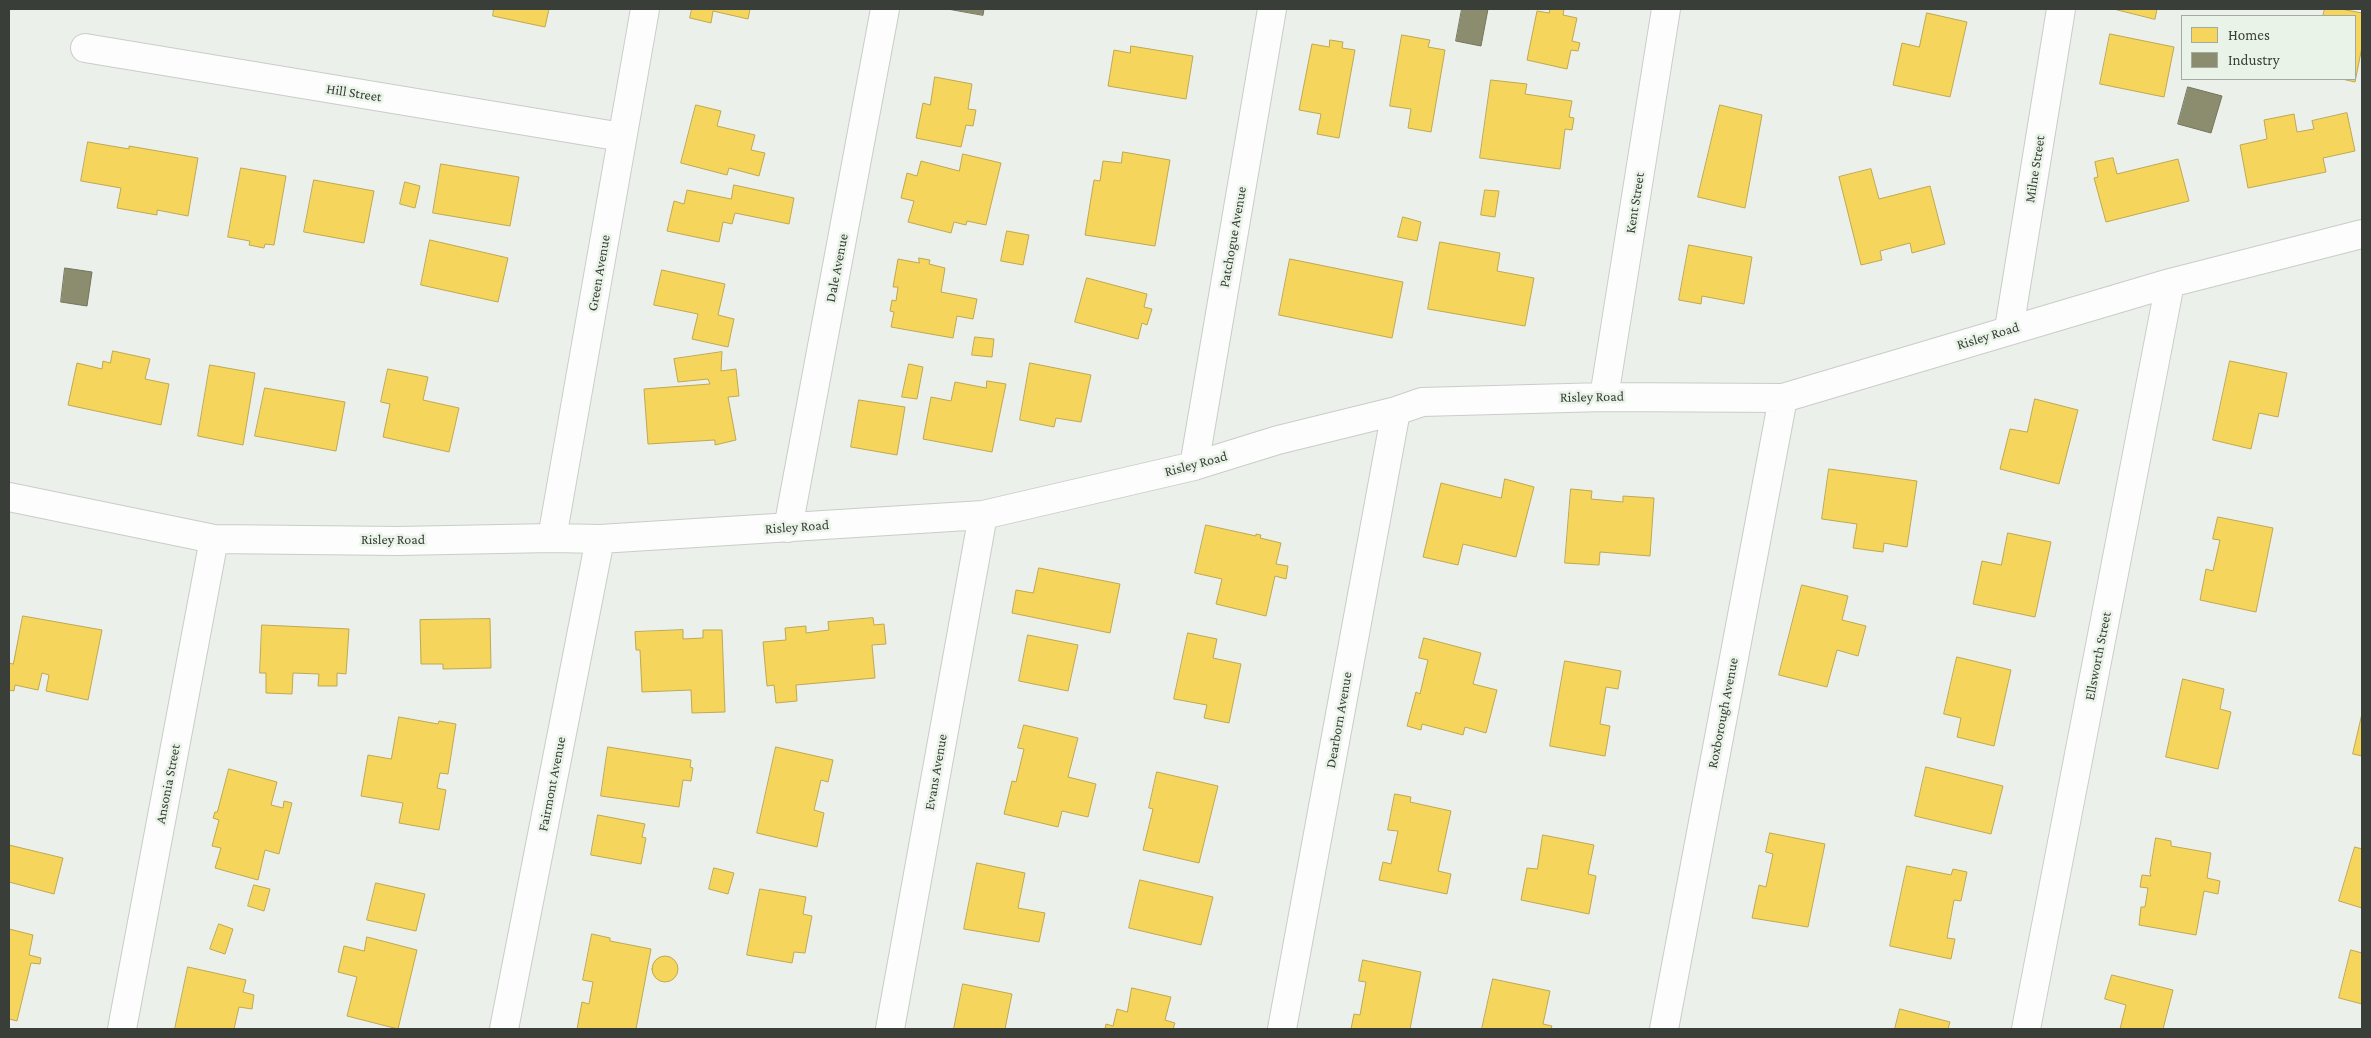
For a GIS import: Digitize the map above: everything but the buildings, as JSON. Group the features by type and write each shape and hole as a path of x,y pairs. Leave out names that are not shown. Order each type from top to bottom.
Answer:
{"street":[{"name":"Green Avenue","path":"552,538 645,9"},
{"name":"Dale Avenue","path":"788,528 885,9"},
{"name":"Patchogue Avenue","path":"1194,466 1272,9"},
{"name":"Kent Street","path":"1604,396 1666,9"},
{"name":"Milne Street","path":"2010,329 2061,9"},
{"name":"Hill Street","path":"85,48 622,137"},
{"name":"Risley Road","path":"9,497 214,539 398,541 600,539 983,515 1194,466 1278,440 1396,411 1422,402 1604,396 1783,398 2170,283 2362,234"},
{"name":"Ellsworth Street","path":"2026,1029 2170,283"},
{"name":"Roxborough Avenue","path":"1664,1029 1783,398"},
{"name":"Dearborn Avenue","path":"1282,1029 1396,411"},
{"name":"Evans Avenue","path":"890,1029 983,515"},
{"name":"Ansonia Street","path":"122,1029 214,539"},
{"name":"Fairmont Avenue","path":"504,1029 600,539"}]}
